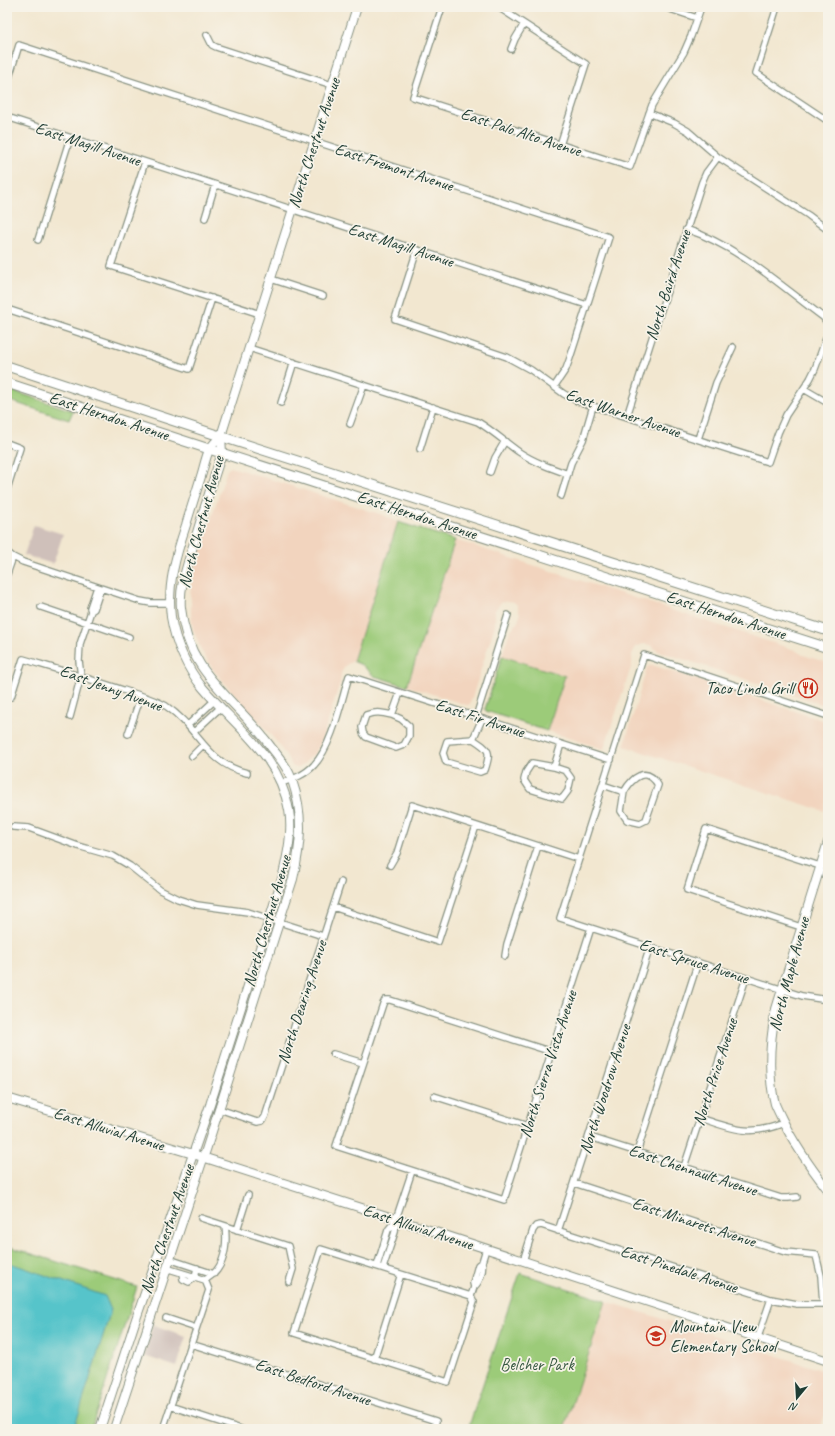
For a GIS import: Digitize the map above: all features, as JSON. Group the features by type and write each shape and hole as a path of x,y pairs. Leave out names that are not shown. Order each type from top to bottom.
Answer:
{"main road":[{"name":"North Chestnut Avenue","path":"100,1429 193,1154 282,879 289,842 289,811 281,783 270,762 203,688 194,675 179,646 172,621 171,583 175,562 210,450 221,436 357,7"},
{"name":"East Herndon Avenue","path":"7,366 828,631"},
{"name":"East Herndon Avenue","path":"7,383 210,450 828,648"},
{"name":"North Chestnut Avenue","path":"114,1429 293,878 301,835 299,807 291,779 277,754 268,742 204,673 189,644 186,634 181,607 185,573 222,453 221,436"},
{"path":"175,562 179,568 175,600 181,607"},
{"path":"171,603 176,610 181,637 193,664 216,686"},
{"name":"North Maple Avenue","path":"828,842 781,989 772,1029 771,1078 775,1104 796,1147 828,1190"},
{"name":"East Alluvial Avenue","path":"7,1098 193,1154 396,1219 828,1361"}],"street":[{"name":"East Palo Alto Avenue","path":"442,7 413,97 630,167 649,113"},
{"path":"498,7 586,64 560,145"},
{"path":"701,7 684,52 656,98 649,113 674,123 688,131 718,157 808,215 828,230"},
{"path":"777,7 756,73 828,121"},
{"path":"667,8 698,18"},
{"path":"511,49 524,24"},
{"path":"207,35 212,45 216,48 332,86"},
{"name":"East Fremont Avenue","path":"8,80 19,46 609,237 587,306"},
{"name":"East Magill Avenue","path":"7,117 587,306"},
{"path":"38,240 70,138"},
{"name":"North Baird Avenue","path":"627,416 702,182 706,173 718,157"},
{"path":"144,162 110,266 260,314"},
{"path":"205,218 215,185"},
{"path":"686,229 713,239 735,251 823,317 828,324"},
{"name":"East Warner Avenue","path":"417,250 395,319 507,357 531,370 571,398 593,406 768,462 786,415 804,389"},
{"path":"271,279 323,296"},
{"path":"7,309 189,369 212,298"},
{"path":"554,387 566,369 587,306"},
{"path":"828,333 815,369 804,389 828,403"},
{"path":"698,439 716,383 733,347"},
{"path":"249,348 478,422 531,459 568,474"},
{"path":"281,403 294,362"},
{"path":"350,424 364,384"},
{"path":"561,496 593,406"},
{"path":"420,449 433,407"},
{"path":"490,472 495,458 506,441"},
{"path":"7,444 20,448 7,489"},
{"path":"7,552 23,562 140,601 151,603 171,603"},
{"path":"7,574 13,557"},
{"path":"70,717 81,676 79,661 80,644 91,611 94,609 99,588"},
{"path":"41,607 129,637"},
{"path":"473,740 508,615"},
{"path":"390,865 397,852 412,805 579,859 644,655 828,716"},
{"name":"East Jenny Avenue","path":"11,698 23,659 81,676 141,696 165,706 188,725 216,759 228,766 247,773"},
{"name":"East Fir Avenue","path":"291,779 315,765 323,752 332,731 349,676 611,760"},
{"path":"392,715 400,692"},
{"path":"128,734 141,696"},
{"path":"188,725 215,700"},
{"path":"194,732 221,707"},
{"path":"371,712 392,715 401,719 409,726 409,736 404,745 396,748 366,738 362,727 366,715 371,712"},
{"path":"473,740 486,748 489,756 484,770 480,772 446,762 443,753 447,741 473,740"},
{"path":"554,767 561,744"},
{"path":"192,756 203,745"},
{"path":"532,763 554,767 566,771 571,778 568,791 562,799 530,789 524,780 526,772 532,763"},
{"path":"646,775 654,778 658,785 646,820 640,823 628,820 621,811 624,792 629,783 637,776 646,775"},
{"path":"281,783 291,779"},
{"path":"603,785 624,792"},
{"path":"333,907 438,942 476,826"},
{"path":"13,827 29,828 78,846 113,856 130,866 160,890 178,899 197,905 248,912 323,936"},
{"path":"801,927 687,890 706,829 820,866"},
{"path":"505,956 506,944 538,846"},
{"name":"East Spruce Avenue","path":"579,859 560,918 802,996 828,1000"},
{"name":"North Dearing Avenue","path":"219,1109 257,1122 262,1121 265,1117 341,882"},
{"name":"North Sierra Vista Avenue","path":"412,1171 504,1200 591,928"},
{"name":"North Woodrow Avenue","path":"558,1231 590,1137 650,947"},
{"path":"637,1152 698,962"},
{"name":"North Price Avenue","path":"684,1167 746,978"},
{"path":"380,1267 395,1232 396,1219 412,1171 336,1146 385,1000 552,1052"},
{"path":"333,1054 364,1063"},
{"path":"434,1096 528,1126"},
{"path":"700,1118 737,1130 750,1131 762,1130 784,1123"},
{"name":"East Chennault Avenue","path":"590,1137 781,1198 797,1197"},
{"name":"East Minarets Avenue","path":"574,1183 785,1252 816,1255 821,1276 823,1304"},
{"path":"237,1230 248,1195"},
{"path":"201,1218 288,1246 293,1269 289,1282"},
{"name":"East Pinedale Avenue","path":"523,1261 533,1230 536,1226 541,1225 771,1299 797,1304 823,1304"},
{"path":"204,1280 214,1274 218,1269 224,1255 224,1226"},
{"path":"321,1249 380,1267 471,1296 474,1302 448,1382 294,1333 321,1249"},
{"path":"471,1296 474,1288 478,1284 486,1249"},
{"path":"169,1259 214,1274"},
{"path":"163,1429 209,1290 204,1280 166,1268"},
{"path":"194,1277 197,1268"},
{"path":"374,1359 401,1274"},
{"path":"758,1337 771,1299"},
{"path":"166,1318 196,1328"},
{"name":"East Bedford Avenue","path":"191,1344 436,1421 433,1429"},
{"path":"170,1406 241,1429"}],"shaded area":[{"path":"231,467 383,515 398,522 353,661 346,665 341,673 340,683 322,739 316,752 299,768 293,767 277,742 215,672 202,652 193,629 190,595 192,577 227,470"},
{"path":"34,525 63,534 53,564 24,555"},
{"path":"455,540 795,650 803,655 828,663 828,706 658,651 650,645 643,644 636,647 632,654 632,664 604,749 547,731 565,676 502,656 510,631 518,622 520,615 517,605 514,602 508,601 501,602 495,610 495,625 470,704 467,705 407,686"},
{"path":"652,665 828,722 828,794 824,811 624,746 647,667"},
{"name":"Mountain View Elementary School","path":"606,1301 828,1372 828,1405 820,1429 564,1429"},
{"path":"153,1325 186,1336 177,1367 144,1356"}],"green space":[{"path":"7,389 73,411 69,420 7,400"},
{"path":"398,522 455,540 407,686 374,676 362,665 353,661"},
{"path":"502,656 565,676 547,731 486,711 485,709"},
{"path":"7,1246 137,1287 91,1429 7,1429"},
{"name":"Belcher Park","path":"520,1273 606,1301 564,1429 468,1429"}],"water":[{"path":"7,1262 105,1296 111,1310 74,1429 7,1429"}],"place":[{"name":"Taco Lindo Grill","path":"808,688"},
{"name":"Mountain View Elementary School","path":"656,1336"}]}
